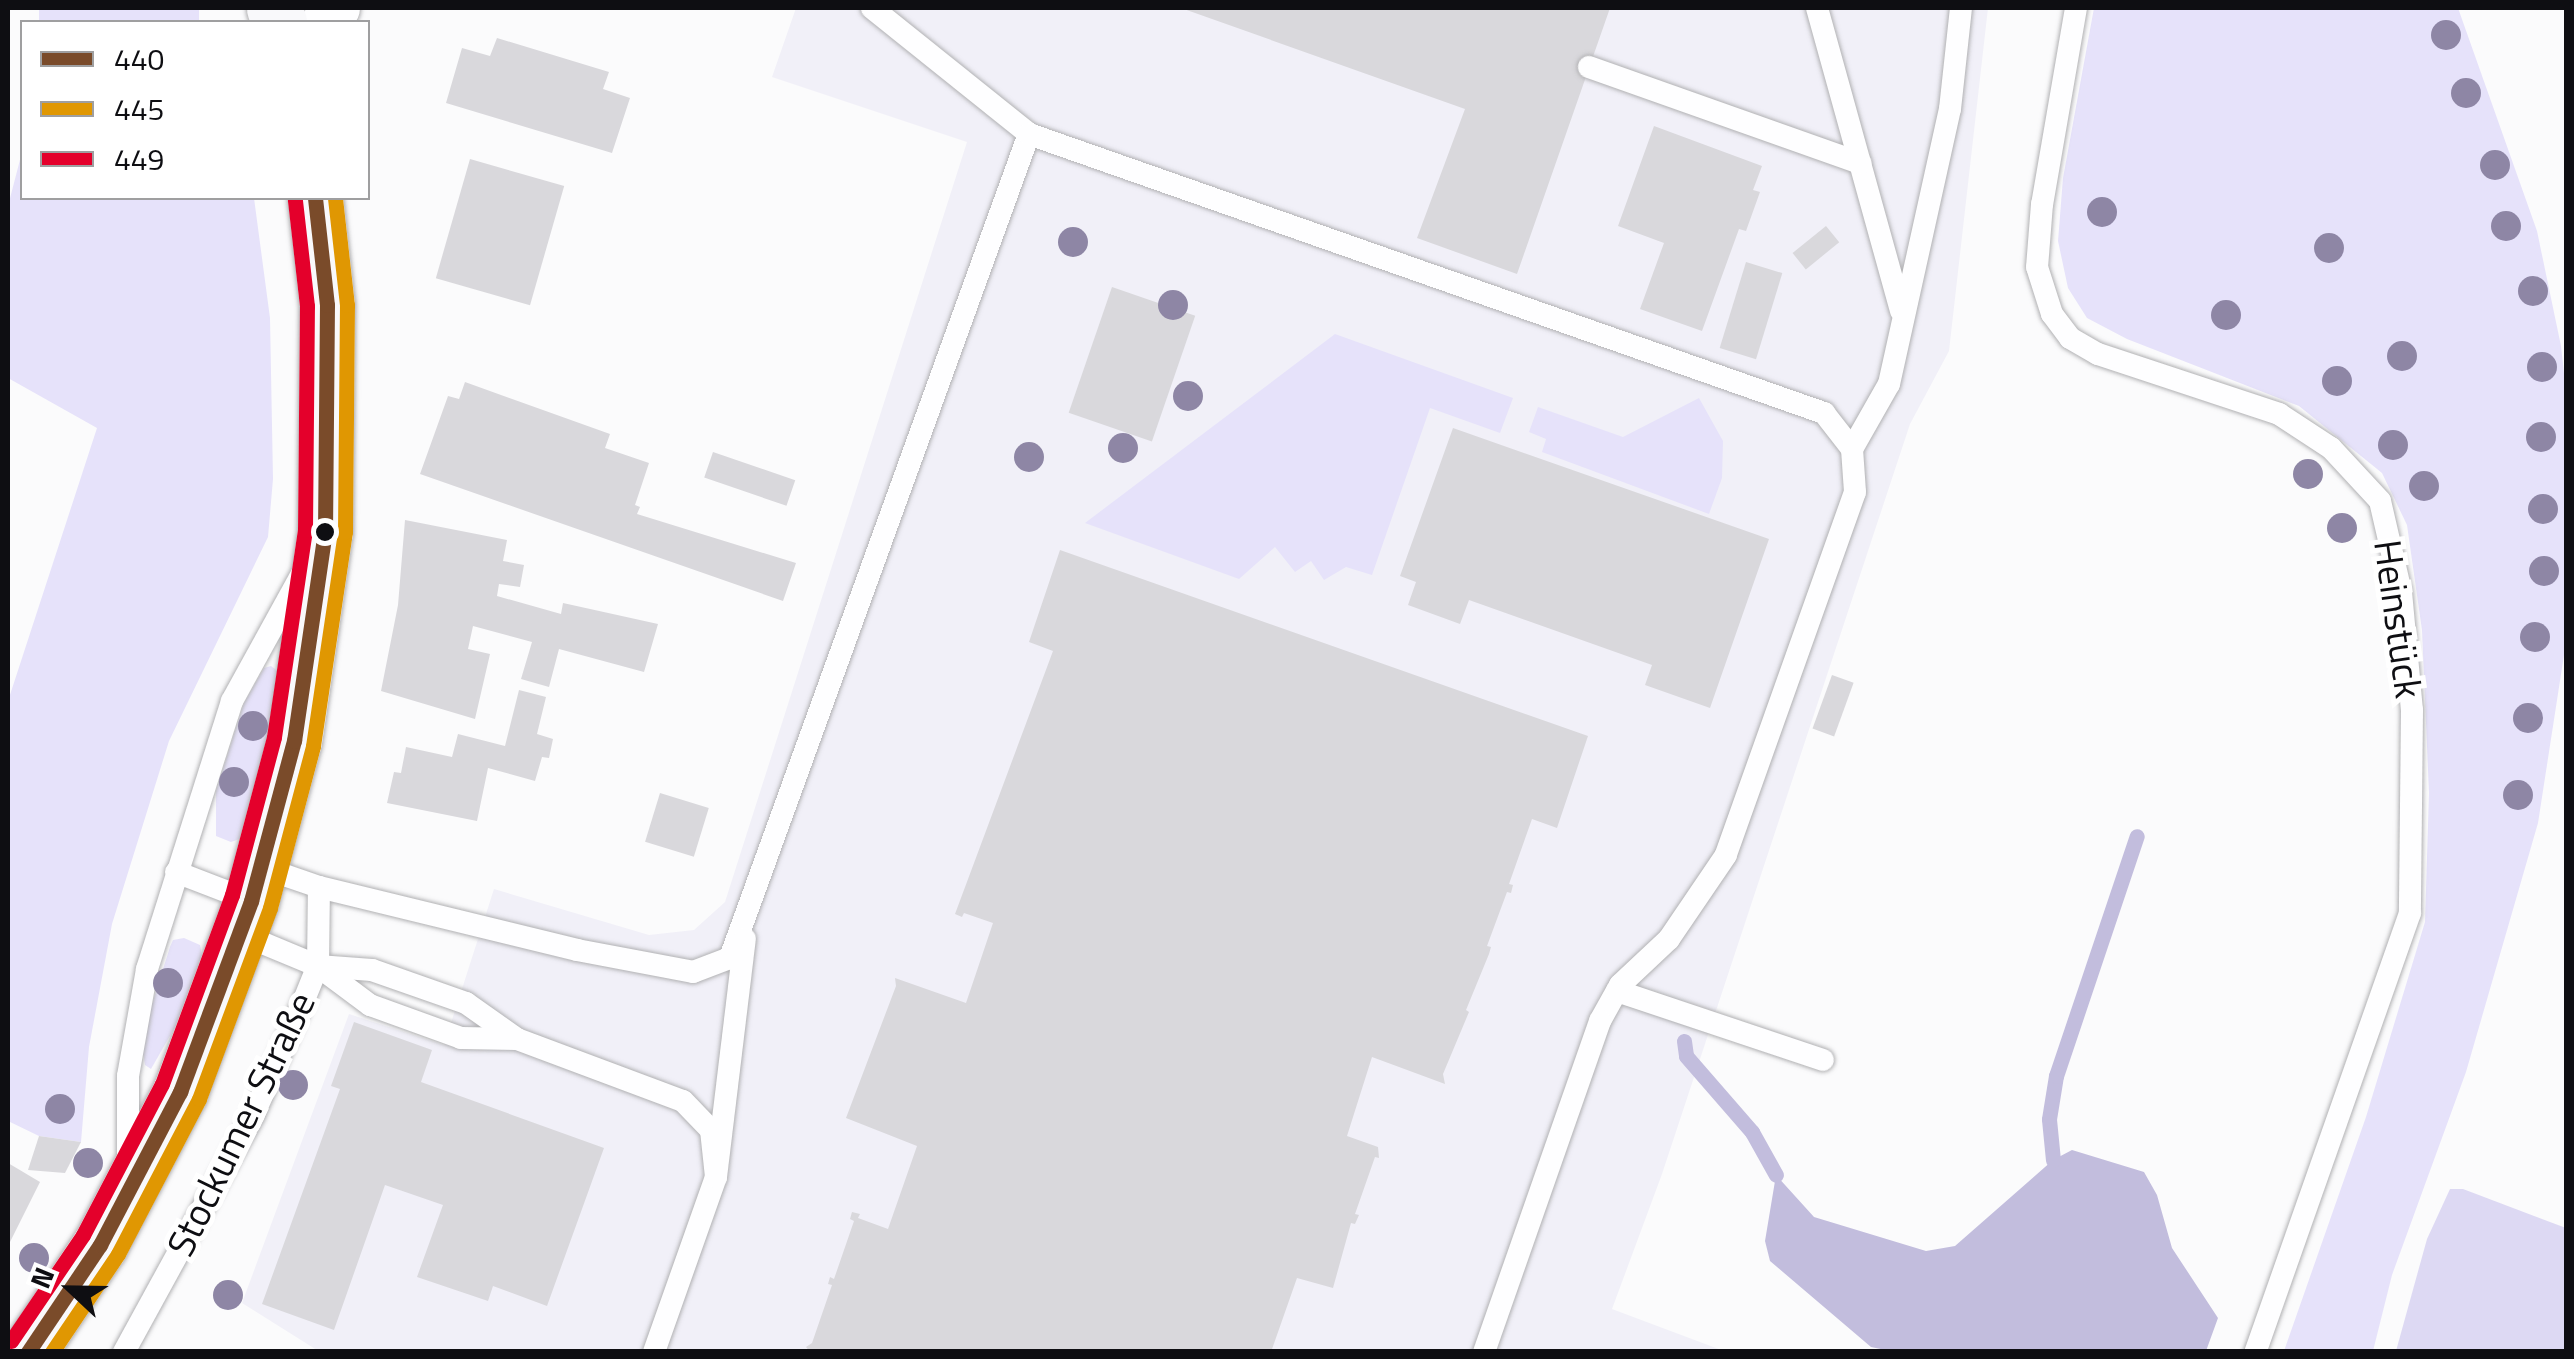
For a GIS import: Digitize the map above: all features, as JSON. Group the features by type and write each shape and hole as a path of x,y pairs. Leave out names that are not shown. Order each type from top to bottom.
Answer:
{"main road":[{"name":"Stockumer Straße","path":"28,1352 133,1188 180,1092 251,901 294,741 312,641 326,495 327,305 315,200"}],"lane":[{"path":"872,8 1029,134 1824,413 1852,449"},
{"path":"1817,8 1902,314"},
{"path":"1484,1352 1600,1022 1617,991 1669,939 1726,855 1855,492 1852,449 1889,384 1950,109 1960,8"},
{"name":"Heinstück","path":"2076,8 2042,204 2037,267 2052,314 2070,338 2098,354 2279,414 2331,448 2380,500 2402,592 2412,728 2410,913 2255,1352"},
{"path":"1589,68 1860,163"},
{"path":"251,901 319,886 577,950 692,972 730,958 1029,134"},
{"path":"133,1188 125,1148 128,1076 147,968 232,701 305,568 326,495"},
{"path":"176,872 251,901 318,966 370,1005 461,1038 518,1039"},
{"name":"Stockumer Straße","path":"124,1352 253,1116 318,966 319,886"},
{"path":"654,1352 716,1178 748,911"},
{"path":"318,966 372,970 466,1004 518,1039 683,1101 711,1130 716,1178"},
{"path":"1617,991 1823,1060"}],"shaded area":[{"path":"39,8 199,8 199,20 39,20"},
{"path":"796,8 1988,8 1949,351 1910,424 1662,1174 1612,1309 1724,1351 320,1352 242,1303 349,1014 444,1045 494,889 649,935 694,930 725,902 967,142 772,77"},
{"path":"2094,8 2458,8 2537,231 2561,346 2566,392 2566,642 2538,823 2466,1072 2392,1275 2373,1351 2284,1351 2366,1117 2425,922 2429,793 2422,630 2407,525 2382,473 2299,406 2127,339 2087,318 2068,288 2058,241 2063,178"},
{"path":"20,160 20,200 254,200 270,318 273,479 268,537 169,741 112,924 89,1047 81,1142 39,1136 8,1121 8,701 97,428 8,378 8,206"},
{"path":"1335,334 1513,398 1500,433 1430,408 1372,575 1346,567 1324,580 1311,561 1295,572 1275,547 1239,579 1085,523"},
{"path":"1699,398 1723,441 1722,478 1709,514 1542,452 1546,439 1529,432 1538,407 1623,437"},
{"path":"271,666 279,672 282,685 245,837 231,842 216,836 216,791 244,703 264,668"},
{"path":"184,938 200,945 202,956 179,1020 151,1069 145,1065 143,1052 147,1020 173,940"},
{"path":"2072,1150 2144,1172 2157,1195 2172,1248 2218,1318 2206,1351 1895,1352 1871,1347 1770,1261 1765,1241 1776,1175 1814,1217 1926,1251 1955,1246 2053,1160"},
{"path":"2450,1189 2463,1189 2566,1228 2566,1351 2396,1351 2427,1239"}],"building":[{"path":"1181,8 1610,8 1517,274 1417,238 1465,109"},
{"path":"497,38 609,72 603,89 630,98 612,153 446,103 462,48 490,56"},
{"path":"1654,126 1762,166 1753,190 1760,192 1746,231 1739,229 1702,331 1640,309 1664,243 1618,226"},
{"path":"470,159 564,186 530,305 436,278"},
{"path":"1826,226 1839,242 1806,269 1793,253"},
{"path":"1746,262 1782,273 1756,359 1720,348"},
{"path":"1112,287 1195,316 1152,441 1069,413"},
{"path":"465,382 610,434 605,448 649,463 635,505 640,507 637,514 796,563 783,601 420,474 448,396 459,399"},
{"path":"1453,428 1769,539 1710,708 1645,685 1652,665 1469,600 1460,624 1408,605 1416,582 1400,576"},
{"path":"713,452 795,480 786,506 704,478"},
{"path":"405,520 507,540 503,561 524,565 520,587 499,584 497,596 561,614 563,603 658,624 644,672 559,649 549,687 521,679 532,642 473,626 468,649 490,654 475,719 381,691 398,605"},
{"path":"1060,550 1588,736 1557,828 1532,819 1509,884 1513,885 1511,893 1507,892 1487,946 1491,947 1489,954 1466,1010 1469,1012 1443,1074 1445,1084 1372,1057 1347,1136 1378,1147 1379,1158 1375,1157 1355,1214 1359,1215 1355,1224 1351,1223 1333,1288 1297,1278 1271,1352 810,1352 806,1347 812,1343 832,1285 828,1284 830,1277 834,1279 854,1221 850,1219 852,1212 888,1229 917,1146 846,1118 896,986 895,978 966,1003 993,923 964,913 962,917 955,914 1053,651 1029,642"},
{"path":"1832,675 1854,683 1834,736 1813,729"},
{"path":"519,690 546,697 537,734 553,739 549,758 542,757 535,781 488,768 477,821 387,803 394,772 401,773 406,747 452,757 458,734 505,746"},
{"path":"660,793 709,808 694,857 645,842"},
{"path":"354,1022 432,1050 421,1082 604,1148 547,1306 493,1286 488,1301 417,1277 443,1205 385,1185 334,1330 262,1304 340,1089 331,1086"},
{"path":"39,1136 81,1142 65,1173 28,1170"},
{"path":"8,1163 40,1182 8,1246"}],"waterway":[{"path":"2053,1160 2049,1119 2056,1076 2137,836"},
{"path":"1684,1041 1686,1056 1752,1132 1776,1175"}],"transit line":[{"name":"449","path":"11,1341 83,1235 162,1084 232,895 274,737 305,530 307,306 295,200"},
{"name":"440","path":"28,1352 100,1245 180,1092 251,901 294,741 325,532 327,305 315,200"},
{"name":"445","path":"52,1352 118,1254 199,1099 270,908 313,746 345,532 347,305 335,200"}]}
